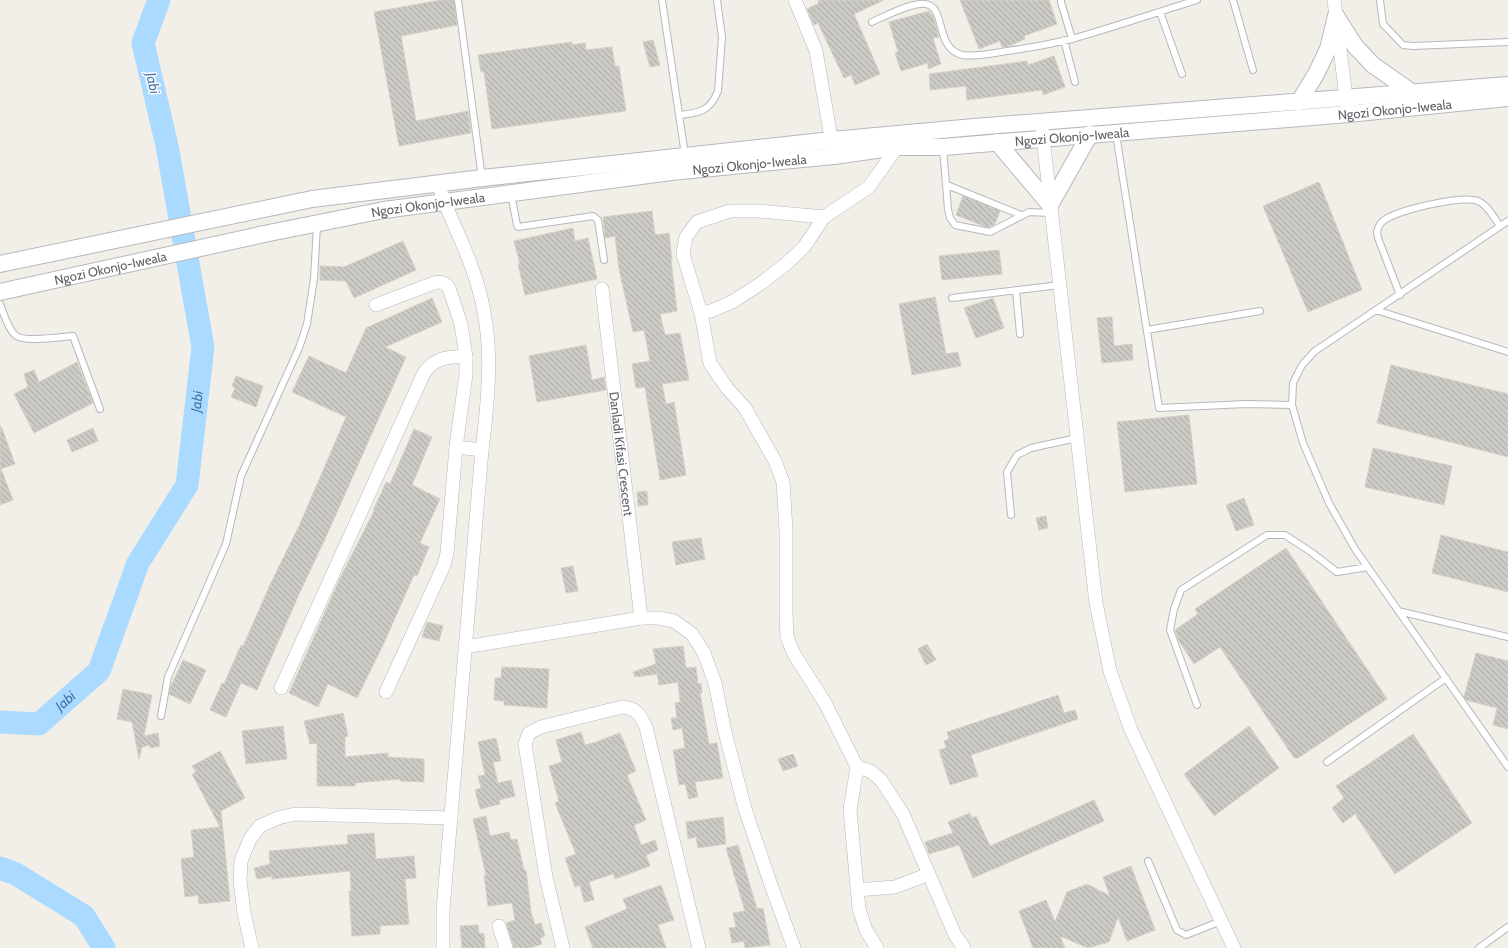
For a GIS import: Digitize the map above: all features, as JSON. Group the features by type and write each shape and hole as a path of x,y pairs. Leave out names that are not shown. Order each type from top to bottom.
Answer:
{"street":[{"path":"795,0 816,52 834,156"},
{"path":"1335,8 1355,46 1373,65 1412,93"},
{"path":"1299,102 1316,74 1328,49 1335,8"},
{"path":"1335,8 1348,106"},
{"name":"Ngozi Okonjo-Iweala","path":"4,263 312,199 438,183 832,140 1299,102 1348,106 1412,93 1508,85"},
{"name":"Ngozi Okonjo-Iweala","path":"5,291 269,233 384,210 671,172 834,156 897,147 943,147 1116,132 1348,106 1508,98"},
{"path":"1041,122 1096,603 1110,671 1131,730 1234,948"},
{"path":"1050,209 1090,134"},
{"path":"997,142 1050,209"},
{"path":"701,313 711,311 732,302 760,284 786,264 804,247 824,217 869,187 897,147"},
{"path":"438,183 444,203 472,267 483,301 489,342 489,382 443,910 443,948"},
{"path":"824,217 759,210 730,211 697,222 686,237 683,254 701,313 710,363 727,388 745,408 775,461 783,482 786,530 787,637 794,654 825,703 857,767 850,810 859,909 866,930 877,948"},
{"path":"376,305 440,281 446,283 461,324 466,356 466,374 456,447 447,553 444,565 386,692"},
{"name":"Danladi Kifasi Crescent","path":"602,289 641,618"},
{"path":"281,688 424,373 429,366 445,358 453,356 466,356"},
{"path":"456,447 482,450"},
{"path":"465,647 641,618 658,618 674,621 692,634 704,653 715,683 725,732 745,809 794,948"},
{"path":"563,948 546,877 525,744 529,733 541,727 622,707 632,708 641,715 646,727 699,948"},
{"path":"857,767 870,771 881,780 903,814 955,935 964,948"},
{"path":"252,948 244,913 240,880 241,861 250,839 260,826 278,818 295,814 451,818"},
{"path":"857,890 895,887 929,874"},
{"path":"499,926 506,948"}],"lane":[{"path":"458,0 482,178"},
{"path":"662,0 686,156"},
{"path":"680,115 696,113 709,107 718,92 722,37 717,0"},
{"path":"1061,0 1072,38"},
{"path":"872,22 920,4 929,5 937,11 944,38 952,51 963,55 993,54 1072,38 1197,0"},
{"path":"1233,0 1253,70"},
{"path":"1380,0 1383,24 1403,45 1413,46 1508,42"},
{"path":"1160,12 1182,74"},
{"path":"1064,40 1075,82"},
{"path":"1116,132 1159,408 1246,404 1292,405"},
{"path":"943,147 948,209 950,218 956,225 990,232 1021,215 1029,212 1050,209"},
{"path":"947,185 1021,215"},
{"path":"511,193 516,225 518,227 593,216 596,217 598,220 604,260"},
{"path":"1400,295 1378,238 1377,232 1382,222 1407,210 1428,205 1453,201 1476,200 1483,203 1500,226"},
{"path":"1508,221 1315,351 1302,365 1293,383 1292,405 1302,443 1328,503 1355,549 1508,767"},
{"path":"161,716 168,678 226,544 241,476 299,348 307,324 314,279 317,223"},
{"path":"952,298 1060,285"},
{"path":"1016,290 1020,334"},
{"path":"0,304 9,327 16,336 24,339 73,336 100,408"},
{"path":"1376,310 1508,352"},
{"path":"1147,330 1260,311"},
{"path":"1011,515 1007,472 1017,455 1031,448 1077,438"},
{"path":"1197,705 1170,630 1174,610 1181,590 1267,535 1285,535 1311,552 1337,572 1368,567"},
{"path":"1398,610 1508,637"},
{"path":"1327,762 1446,678"},
{"path":"1148,861 1177,930 1180,933 1186,935 1221,921"},
{"path":"1479,948 1508,927"}],"building":[{"path":"441,0 454,0 457,25 401,36 416,121 468,111 471,133 399,146 374,12"},
{"path":"818,0 884,0 854,14 880,74 855,85 851,75 844,78 818,23 814,25 807,9 819,3"},
{"path":"960,0 1049,0 1057,24 1024,36 1025,39 1007,47 1002,47 1000,41 979,49"},
{"path":"929,11 933,16 939,37 933,38 941,64 928,69 928,63 901,71 895,53 898,52 889,22"},
{"path":"653,40 660,65 650,67 643,42"},
{"path":"572,42 572,45 585,43 586,50 612,47 615,66 619,66 626,111 492,129 484,72 481,72 478,55"},
{"path":"1054,56 1065,87 1043,95 1042,90 967,100 966,86 930,90 929,74 1027,61 1028,65"},
{"path":"1319,182 1362,290 1308,312 1263,206"},
{"path":"963,196 1000,211 995,224 986,227 956,215"},
{"path":"652,211 655,235 669,233 677,311 660,314 665,335 680,333 689,380 662,384 666,404 674,402 686,475 660,480 645,387 636,388 632,364 650,361 644,330 633,332 619,269 615,236 605,238 603,217"},
{"path":"573,228 575,241 588,238 597,279 525,295 518,264 520,264 514,241"},
{"path":"403,241 416,270 354,298 346,281 320,280 320,266 344,267"},
{"path":"999,250 1002,274 942,280 939,256"},
{"path":"935,297 946,354 958,352 961,366 912,375 899,304"},
{"path":"432,298 442,322 385,347 406,357 257,690 241,683 226,717 210,710 222,683 224,684 241,645 243,646 270,585 299,526 346,417 292,392 309,356 346,373 366,328"},
{"path":"993,298 1004,328 976,338 964,308"},
{"path":"1112,317 1114,346 1132,344 1133,360 1102,363 1097,318"},
{"path":"586,345 592,380 604,377 606,390 537,402 529,356"},
{"path":"77,362 93,403 34,433 14,394 28,387 24,374 34,370 39,382"},
{"path":"1391,365 1508,394 1508,457 1377,423"},
{"path":"236,376 263,386 256,407 231,397 235,388 232,386"},
{"path":"1189,415 1197,484 1125,492 1117,422"},
{"path":"0,426 15,464 1,469 13,500 0,505"},
{"path":"93,428 98,441 72,452 67,440"},
{"path":"414,429 432,437 412,485 440,499 420,543 429,547 417,576 414,575 384,643 357,698 328,684 318,707 289,693 341,576 374,511 386,482 390,484"},
{"path":"1373,448 1452,466 1444,505 1365,487"},
{"path":"647,491 648,505 638,506 637,492"},
{"path":"1244,498 1254,525 1236,531 1226,505"},
{"path":"1046,516 1048,528 1039,530 1036,518"},
{"path":"1441,535 1508,552 1508,592 1432,573"},
{"path":"701,538 705,559 676,565 672,542"},
{"path":"1286,548 1387,699 1298,758 1294,758 1220,647 1194,664 1179,641 1175,630 1198,614 1195,609"},
{"path":"573,566 578,591 566,593 561,568"},
{"path":"427,622 443,626 439,641 422,637"},
{"path":"927,644 936,660 926,665 918,649"},
{"path":"683,646 686,668 696,667 698,684 701,683 702,693 700,693 709,744 717,743 723,778 695,782 698,797 689,799 685,784 679,785 673,750 685,748 682,728 673,730 671,718 677,718 675,703 680,702 678,682 659,685 657,674 635,677 633,672 656,664 653,649"},
{"path":"1476,653 1508,661 1508,729 1493,725 1497,708 1466,700 1464,697"},
{"path":"183,660 206,670 190,704 169,694"},
{"path":"502,667 549,669 547,708 504,705 504,701 494,700 495,678 501,678"},
{"path":"123,689 152,695 144,736 158,733 160,746 150,748 150,745 142,747 139,759 132,722 117,719"},
{"path":"1058,695 1064,713 1075,710 1078,719 971,755 978,776 950,785 939,750 946,748 944,741 949,739 947,732"},
{"path":"343,713 348,736 345,737 345,757 388,753 388,757 424,759 424,782 400,781 400,779 355,783 355,786 317,786 317,743 310,744 304,721"},
{"path":"283,726 287,759 246,764 242,731"},
{"path":"1249,726 1279,768 1214,816 1184,774"},
{"path":"581,732 585,745 620,733 636,771 627,775 646,820 634,825 641,845 655,840 658,850 646,855 650,866 615,879 613,874 589,882 594,900 584,902 580,885 575,887 565,858 576,854 555,803 559,801 549,766 562,762 556,740"},
{"path":"1413,734 1472,823 1395,874 1355,814 1343,823 1332,808 1344,798 1336,786"},
{"path":"496,738 501,761 493,762 498,783 511,780 515,796 499,800 500,804 480,809 475,790 481,788 478,776 485,775 478,742"},
{"path":"220,751 245,798 221,811 230,901 199,904 198,895 185,897 181,859 194,857 191,830 220,827 192,774 196,772 192,766"},
{"path":"793,754 798,766 783,771 778,759"},
{"path":"1094,800 1104,821 973,878 959,845 929,854 925,842 953,833 948,822 970,813 972,818 976,816 990,846"},
{"path":"486,816 490,836 509,832 511,840 517,839 524,870 526,870 531,912 535,925 541,923 545,936 540,938 542,944 529,948 514,948 506,923 515,920 512,903 488,906 484,875 486,875 473,819"},
{"path":"723,817 726,844 698,848 696,837 688,839 686,822"},
{"path":"374,833 376,859 414,856 416,878 405,879 409,924 380,926 380,934 352,936 349,891 351,891 350,871 272,879 272,876 257,879 254,868 270,864 269,851 348,844 347,835"},
{"path":"738,845 757,909 763,908 770,945 745,948 744,941 732,943 729,928 736,927 733,913 745,911 726,848"},
{"path":"1131,866 1155,930 1127,941 1118,917 1109,942 1088,948 1060,936 1065,948 1033,948 1019,911 1046,900 1055,922 1067,892 1087,884 1110,896 1103,877"},
{"path":"661,885 674,920 658,925 666,948 593,948 585,927 627,909 623,899"},
{"path":"478,925 479,933 484,934 485,948 462,948 460,926"}],"waterway":[{"name":"Jabi","path":"0,722 39,724 99,671 138,563 187,485 203,347 167,146 143,43 159,0"},
{"name":"Jabi","path":"0,868 16,874 84,916 104,948"}]}
